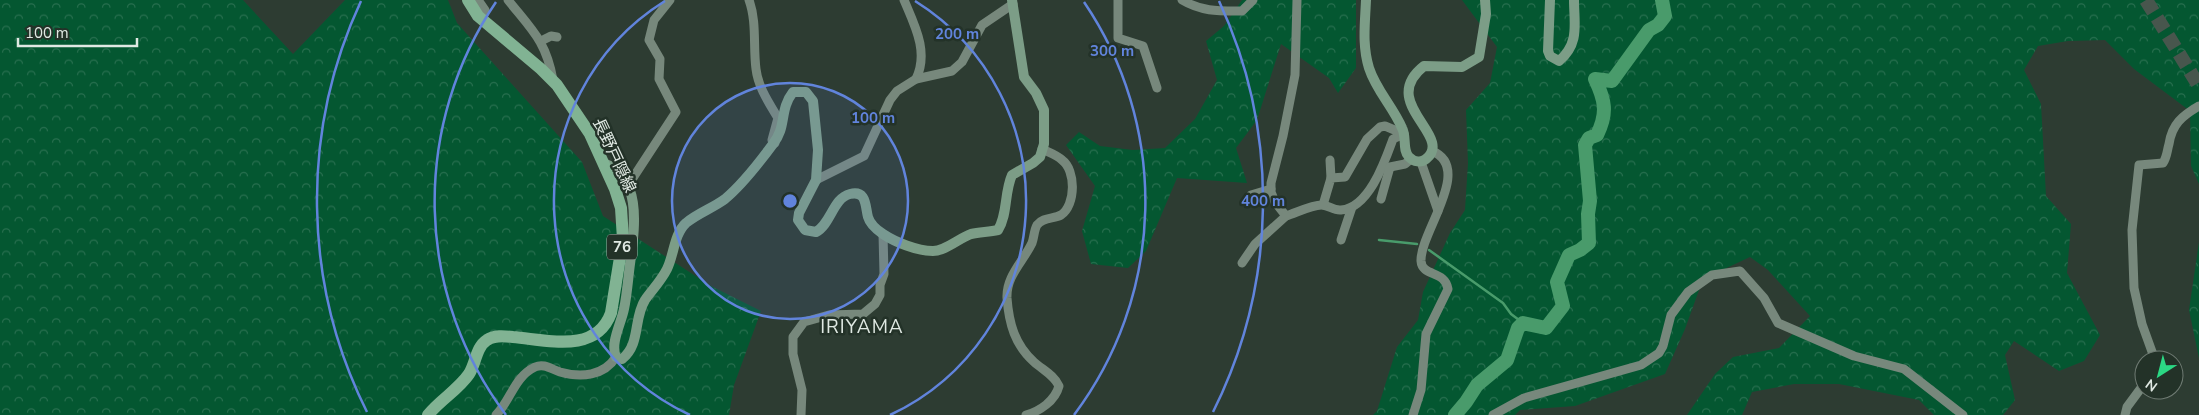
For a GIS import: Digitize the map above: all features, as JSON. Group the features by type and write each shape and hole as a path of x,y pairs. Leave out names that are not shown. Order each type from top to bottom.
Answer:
{"main road":[{"name":"長野戸隠線","path":"428,415 468,375 481,346 487,339 500,336 572,341 592,337 604,329 611,313 623,230 620,201 585,126 553,80 481,19 468,0"},
{"path":"1366,0 1363,38 1369,69 1404,134 1404,147 1416,160 1428,158 1432,150 1431,137 1407,95 1408,85 1424,66 1462,67 1479,57 1486,14 1485,0"},
{"path":"1550,0 1548,51 1550,56 1559,61 1567,54 1574,41 1574,0"},
{"path":"603,163 614,167 627,187 634,206 634,228 624,310 613,350 616,357 622,359 629,354 637,335 639,314 645,301 668,268 685,224 725,199 775,143 783,127 782,112 785,102 792,92 806,92 813,101 817,132 816,180 799,212 798,220 805,230 816,232 821,230 839,201 848,194 861,195 866,201 868,217 874,227 883,234 912,247 934,251 970,235 998,230 1003,221 1006,197 1012,175 1033,163 1040,156 1042,149 1044,110 1036,93 1024,77 1013,2"}],"street":[{"path":"478,0 485,10 481,19"},
{"path":"508,0 541,41 549,59 553,80"},
{"path":"627,187 676,112 659,79 660,59 649,40 654,20 670,0"},
{"path":"749,0 754,29 756,70 762,90 778,118 772,140 775,143"},
{"path":"904,0 922,50 922,68 916,79"},
{"path":"1118,0 1118,38 1143,46 1157,88"},
{"path":"1182,0 1196,8 1215,12 1242,11 1253,0"},
{"path":"1286,216 1275,202 1271,189 1295,76 1297,0"},
{"path":"816,180 864,156 890,100 897,91 916,79 947,74 957,68 982,25 1013,2"},
{"path":"541,41 551,36 557,37"},
{"path":"2152,350 2140,317 2134,288 2132,230 2139,165 2163,163 2166,159 2170,136 2180,117 2199,106"},
{"path":"1331,178 1345,177 1367,139 1380,127 1385,126 1404,134"},
{"path":"1341,240 1352,208 1365,196 1387,160 1393,139 1404,134"},
{"path":"1026,415 1043,408 1056,393 1059,386 1053,377 1026,355 1015,339 1008,308 1009,284 1032,244 1037,226 1041,221 1061,215 1066,211 1073,187 1064,160 1042,149"},
{"path":"1413,415 1421,390 1426,334 1448,289 1447,282 1440,276 1427,271 1421,263 1422,248 1438,212 1449,168 1444,157 1432,150"},
{"path":"1322,205 1331,178 1330,160"},
{"path":"1381,200 1390,167 1416,160 1438,212"},
{"path":"1251,195 1271,189"},
{"path":"1242,263 1255,244 1286,216 1322,205 1339,211 1352,208"},
{"path":"801,415 802,390 793,354 794,337 801,325 810,320 829,315 863,314 875,304 880,295 880,285 884,274 883,234"},
{"path":"1493,415 1524,398 1641,365 1659,353 1663,346 1671,315 1688,292 1712,274 1740,271 1764,298 1778,323 1854,356 1904,369 1963,415"},
{"path":"496,415 508,400 519,378 534,368 543,366 559,372 580,375 594,374 610,366 616,357"},
{"path":"2124,415 2134,398"}],"green space":[{"path":"0,0 243,0 293,54 345,0 448,0 457,23 582,162 603,216 711,286 761,311 734,385 729,415 0,415"},
{"path":"1242,0 1356,0 1356,68 1338,93 1329,78 1281,44 1257,120 1236,148 1247,183 1177,178 1146,251 1128,268 1091,264 1082,231 1095,186 1066,145 1079,132 1100,146 1133,150 1165,148 1195,119 1217,80 1206,41 1224,26"},
{"path":"1462,0 2199,0 2199,184 2191,166 2190,111 2134,69 2105,40 2068,41 2038,46 2024,70 2041,104 2046,196 2071,224 2067,273 2100,335 2084,361 2059,371 2014,341 2005,355 2015,400 2003,415 1934,415 1919,400 1839,384 1794,384 1752,392 1742,415 1687,415 1715,374 1733,357 1779,348 1810,316 1768,270 1750,257 1703,279 1685,329 1665,374 1575,406 1520,410 1515,415 1373,415 1377,411 1397,347 1418,320 1423,292 1450,233 1465,210 1468,163 1466,110 1490,83 1497,47"},
{"path":"2199,242 2199,358 2189,310"}],"waterway":[{"path":"1455,415 1477,385 1507,360 1518,328 1523,323 1546,328 1563,306 1557,282 1569,255 1589,243 1588,214 1590,201 1585,145 1589,138 1597,135 1604,113 1603,100 1595,79 1612,81 1649,30 1658,25 1665,16 1662,0"},
{"path":"1379,240 1417,244"},
{"path":"1429,250 1503,303 1511,314 1523,323"}],"tunnel":[{"path":"2146,0 2199,86"}],"district":[{"name":"IRIYAMA","path":"862,326"}]}
